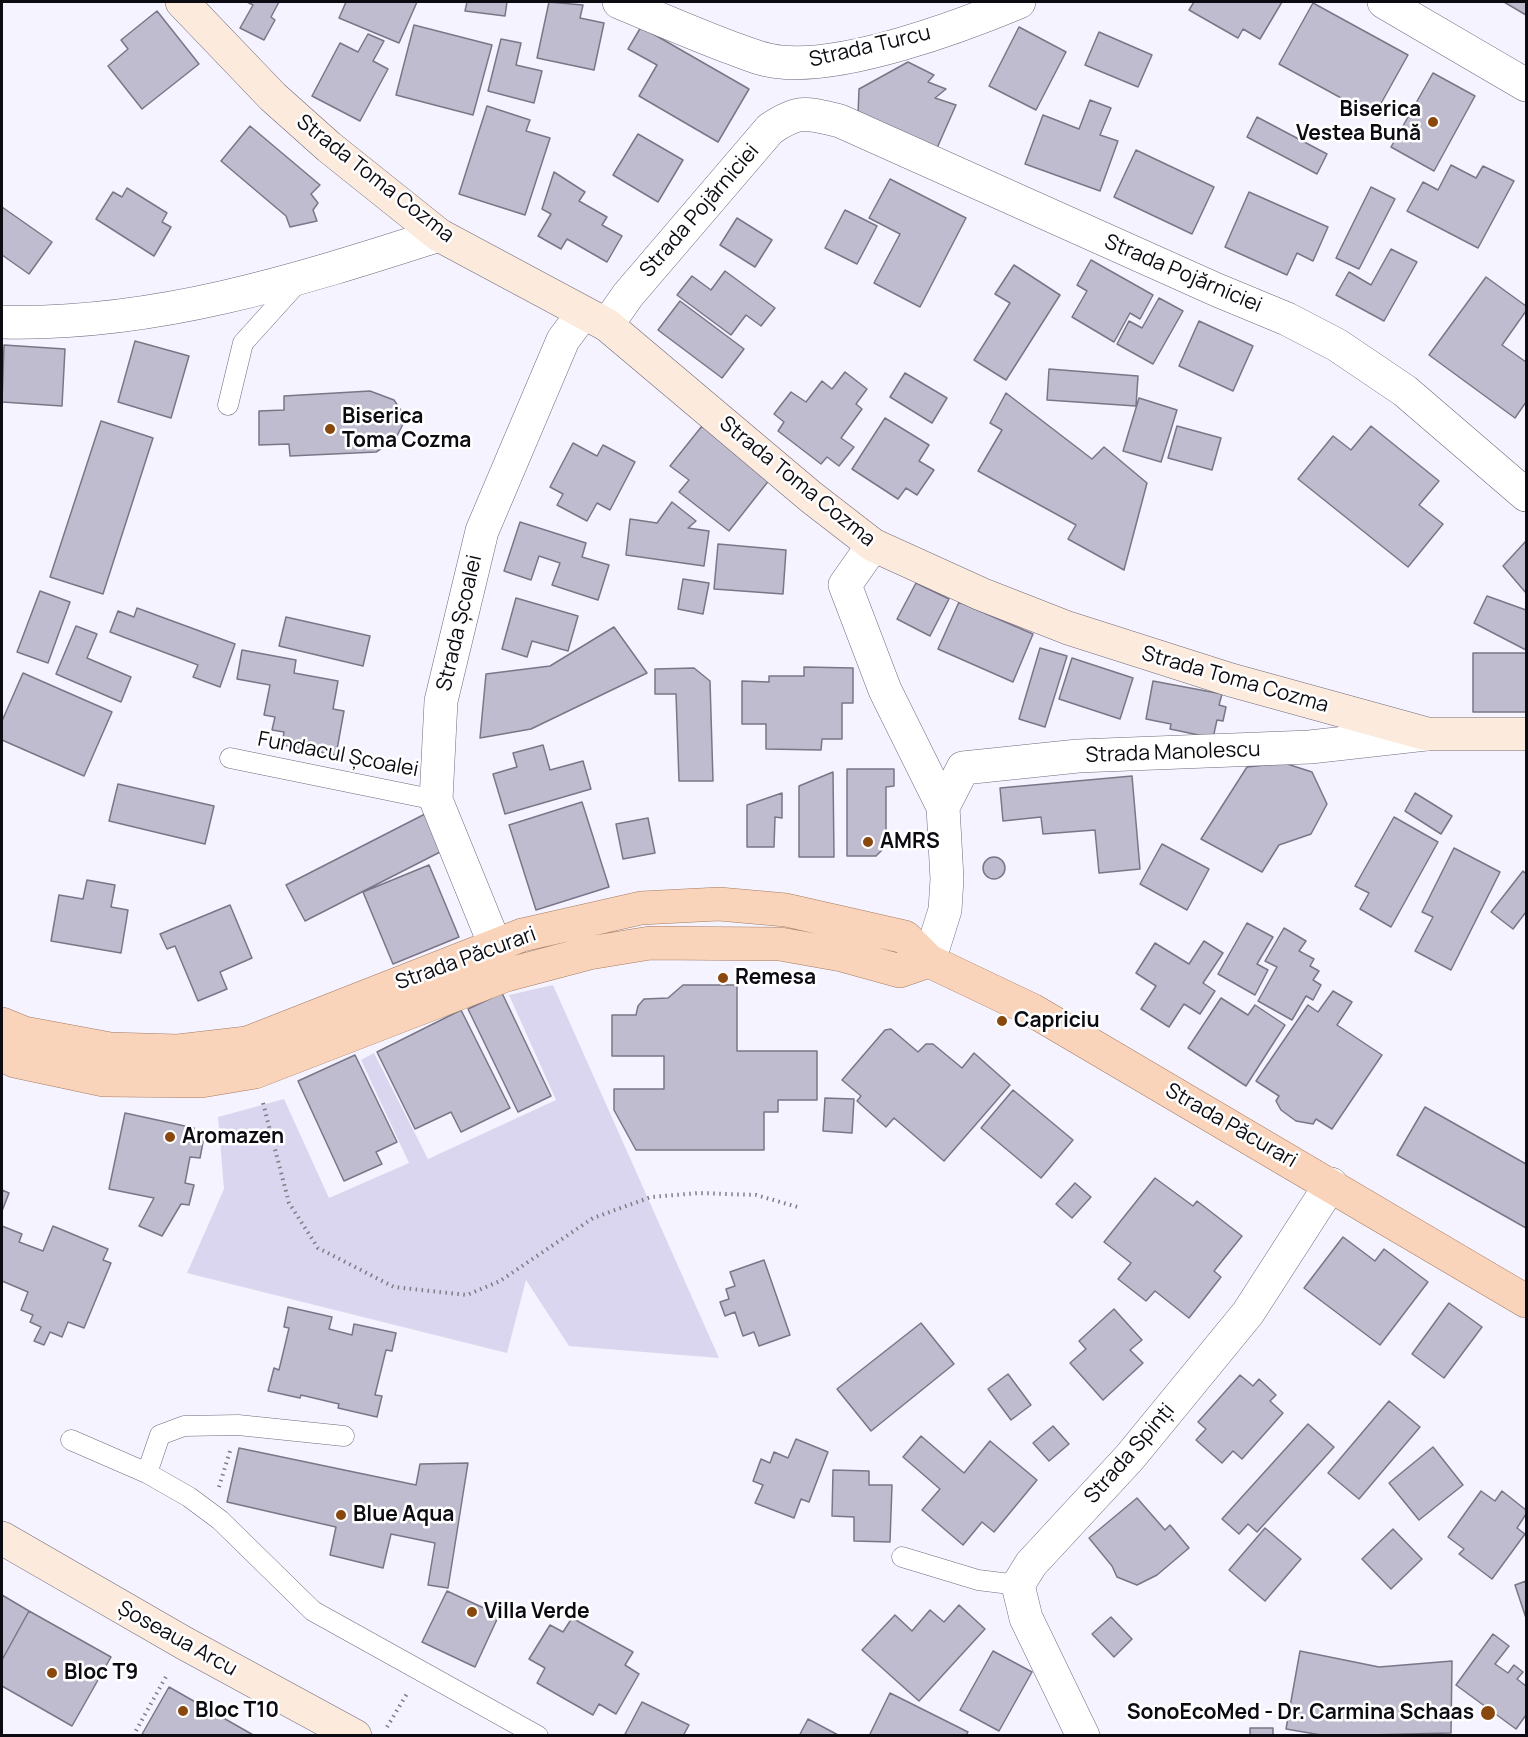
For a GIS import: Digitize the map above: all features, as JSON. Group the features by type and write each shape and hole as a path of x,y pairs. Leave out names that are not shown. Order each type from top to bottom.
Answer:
{"main road":[{"name":"Strada Păcurari","path":"2,1024 24,1033 110,1049 178,1051 247,1043 522,935 642,908 719,904 786,909 905,937 929,961 1032,1010 1527,1301"},
{"name":"Strada Păcurari","path":"2,1055 15,1061 104,1080 201,1081 255,1072 506,975 589,953 650,943 780,944 842,955 900,971 929,961"}],"street":[{"name":"Strada Toma Cozma","path":"182,2 273,97 328,147 439,235 595,319 811,497 873,545 981,594 1068,628 1231,680 1426,734 1527,734"},
{"name":"Strada Turcu","path":"619,2 755,56 781,62 812,62 894,45 971,22 1019,2"},
{"path":"1384,2 1527,85"},
{"path":"806,113 812,62"},
{"name":"Strada Pojărniciei","path":"595,319 628,295 770,129 786,118 806,113 840,121 1217,290 1287,319 1337,345 1405,390 1527,495"},
{"path":"2,322 85,319 178,308 300,279 439,235"},
{"name":"Strada Școalei","path":"495,945 436,800 441,701 482,531 563,340 595,319"},
{"name":"Strada Manolescu","path":"873,545 845,585 885,690 943,807 947,889 945,910 929,961"},
{"name":"Strada Manolescu","path":"943,807 963,768 1078,756 1310,747 1426,734"},
{"name":"Strada Spinți","path":"1018,1586 1030,1564 1130,1457 1248,1313 1331,1184"},
{"name":"Șoseaua Arcu","path":"2,1538 184,1643 355,1736"},
{"path":"1018,1586 1026,1618 1083,1736"}],"lane":[{"path":"228,405 243,344 300,279"},
{"name":"Fundacul Școalei","path":"230,758 436,800"},
{"path":"147,1473 160,1435 184,1426 238,1425 344,1436"},
{"path":"71,1440 147,1473 189,1497 211,1514 314,1611 538,1736"},
{"path":"902,1557 978,1580 1018,1586"}],"path":[{"path":"255,1072 289,1203 318,1248 394,1287 467,1295 500,1281 593,1218 651,1197 699,1193 756,1194 801,1208"},
{"path":"211,1514 238,1425"},
{"path":"134,1736 184,1643"},
{"path":"382,1736 420,1670"}],"shaded area":[{"path":"553,985 719,1358 569,1346 526,1280 507,1353 187,1273 224,1189 218,1117 284,1099 329,1198 409,1163 361,1060 374,1053 428,1159 556,1100 509,995"}],"building":[{"path":"247,2 279,2 271,17 275,20 264,40 240,28 253,5"},
{"path":"346,2 417,2 399,43 339,18"},
{"path":"467,2 507,2 505,16 465,11"},
{"path":"549,2 583,5 580,18 604,23 594,70 537,58"},
{"path":"1194,2 1282,2 1260,39 1243,29 1238,38 1189,10"},
{"path":"1504,2 1526,2 1526,15"},
{"path":"1313,3 1408,55 1374,116 1279,64"},
{"path":"157,11 199,64 142,109 108,66 128,49 121,40"},
{"path":"414,25 492,45 473,115 396,95"},
{"path":"641,27 749,89 718,142 639,96 657,65 628,49"},
{"path":"1019,27 1066,52 1036,110 989,86"},
{"path":"1099,32 1152,55 1138,87 1085,65"},
{"path":"368,34 384,41 373,61 388,69 360,121 312,96 340,43 358,52"},
{"path":"501,39 521,43 516,65 542,71 534,103 488,91"},
{"path":"908,62 934,75 928,82 946,89 935,98 956,105 937,148 858,115 859,89"},
{"name":"Biserica Vestea Bună","path":"1433,73 1475,96 1434,171 1391,147"},
{"path":"1090,100 1111,108 1100,135 1118,141 1100,191 1025,164 1043,115 1079,129"},
{"path":"487,106 530,120 526,131 550,138 525,215 459,194"},
{"path":"1257,117 1327,154 1317,174 1247,137"},
{"path":"250,126 320,185 311,194 318,203 313,210 317,221 290,227 286,216 221,161"},
{"path":"638,134 683,160 658,202 613,175"},
{"path":"1136,150 1214,187 1192,234 1114,197"},
{"path":"1451,165 1476,178 1483,166 1514,181 1478,248 1407,211 1423,182 1438,190"},
{"path":"554,172 585,192 579,201 607,217 602,225 622,236 607,262 567,239 561,249 538,236 551,214 542,209"},
{"path":"890,179 966,218 920,307 874,283 900,234 869,218"},
{"path":"1371,187 1395,199 1359,269 1336,258"},
{"path":"127,188 167,213 162,222 171,227 154,256 96,219 113,192 122,197"},
{"path":"1249,192 1328,227 1313,261 1297,253 1287,275 1225,247"},
{"path":"2,207 52,242 29,274 2,255"},
{"path":"845,210 877,226 857,264 825,248"},
{"path":"737,218 772,240 755,267 720,245"},
{"path":"1391,249 1417,262 1384,321 1336,295 1349,272 1371,285"},
{"path":"1091,260 1153,295 1140,319 1130,313 1114,342 1072,317 1087,291 1077,285"},
{"path":"1014,265 1060,295 1006,380 974,360 1010,303 995,294"},
{"path":"725,271 775,308 761,326 746,315 731,335 677,295 692,276 711,290"},
{"path":"1486,277 1526,306 1526,311 1502,345 1526,362 1526,402 1515,418 1429,355"},
{"path":"1159,298 1183,311 1153,364 1117,344 1129,321 1142,328"},
{"path":"680,301 744,349 722,378 658,330"},
{"path":"1199,321 1253,346 1233,391 1179,366"},
{"path":"135,341 189,356 171,418 118,402"},
{"path":"4,345 65,349 62,406 2,402"},
{"path":"1049,369 1138,376 1136,406 1047,400"},
{"path":"845,372 867,389 856,404 862,409 841,438 854,447 839,466 827,457 821,464 778,431 784,422 774,414 791,392 806,402 822,381 832,389"},
{"path":"905,373 947,398 932,423 890,397"},
{"name":"Biserica Toma Cozma","path":"370,391 394,400 406,418 395,440 376,452 290,456 289,444 259,445 259,411 284,410 284,396"},
{"path":"1006,393 1092,459 1104,447 1147,483 1124,570 1068,539 1076,525 978,471 1002,430 990,423"},
{"path":"1139,398 1177,410 1161,462 1123,451"},
{"path":"885,418 929,445 919,461 934,470 917,495 906,488 898,499 852,469"},
{"path":"101,421 153,438 103,594 50,577"},
{"path":"702,426 770,479 729,531 679,492 689,480 670,466"},
{"path":"1177,426 1221,438 1212,470 1168,458"},
{"path":"1371,426 1439,481 1419,505 1443,524 1408,567 1298,479 1333,436 1351,450"},
{"path":"573,443 597,456 603,445 635,462 610,510 597,503 587,521 557,505 563,494 550,487"},
{"path":"672,502 696,521 688,528 709,531 704,566 626,555 630,519 657,523"},
{"path":"520,522 586,543 582,557 609,565 598,600 552,585 560,563 539,556 531,580 504,571"},
{"path":"1526,541 1526,593 1503,566"},
{"path":"718,544 786,550 783,594 714,589"},
{"path":"683,579 709,583 703,614 678,609"},
{"path":"916,583 949,599 930,636 897,619"},
{"path":"40,591 70,602 48,663 17,652"},
{"path":"1487,596 1526,610 1526,650 1474,623"},
{"path":"516,598 578,616 568,651 532,641 527,657 502,649"},
{"path":"959,602 1033,634 1013,682 938,649"},
{"path":"137,608 235,644 220,687 193,677 198,665 110,632 118,611 134,617"},
{"path":"286,617 370,636 363,666 279,646"},
{"path":"76,626 97,634 87,658 131,677 121,702 56,674"},
{"path":"614,627 647,673 531,729 480,738 486,674 550,666"},
{"path":"1040,648 1067,656 1045,727 1019,719"},
{"path":"242,650 296,660 294,673 338,681 333,709 344,711 336,755 282,745 284,732 272,730 275,717 264,715 270,685 237,679"},
{"path":"1473,653 1526,653 1526,712 1473,712"},
{"path":"1072,658 1133,678 1120,719 1059,699"},
{"path":"804,667 853,668 853,703 842,703 842,739 822,739 821,750 766,749 766,724 742,724 742,681 769,682 769,676 804,676"},
{"path":"694,668 710,681 713,781 679,781 676,694 655,694 655,669"},
{"path":"23,673 112,712 84,776 2,740 2,721"},
{"path":"1153,681 1222,694 1219,705 1226,707 1223,721 1217,720 1213,738 1170,729 1171,724 1146,719"},
{"path":"543,745 550,770 583,761 591,789 505,814 493,774 517,767 513,753"},
{"path":"1284,763 1312,772 1327,804 1311,834 1279,845 1262,872 1201,839 1247,767"},
{"path":"847,769 894,769 894,786 886,787 886,846 876,856 847,856"},
{"path":"833,772 834,857 799,857 799,786"},
{"path":"1132,776 1140,869 1099,873 1095,830 1043,834 1041,817 1003,821 1000,788"},
{"path":"118,784 214,806 205,844 109,821"},
{"path":"782,793 782,818 775,817 774,847 747,847 747,805"},
{"path":"1415,793 1452,816 1441,834 1405,811"},
{"path":"582,802 609,887 536,910 509,825"},
{"path":"425,814 444,850 305,921 286,885"},
{"path":"1394,817 1438,842 1391,927 1360,909 1369,893 1355,886"},
{"path":"648,818 655,853 623,859 616,824"},
{"path":"1162,844 1209,869 1187,910 1140,884"},
{"path":"1454,848 1500,872 1451,970 1415,951 1433,917 1422,912"},
{"path":"994,857 1002,860 1005,868 1002,876 994,879 986,876 983,868 986,860"},
{"path":"429,865 459,937 393,964 363,892"},
{"path":"1523,871 1526,874 1526,912 1513,929 1491,912"},
{"path":"87,880 115,885 111,907 128,910 121,953 51,941 59,895 83,899"},
{"path":"230,905 252,958 220,972 227,989 198,1001 175,946 167,949 160,934"},
{"path":"1247,923 1273,937 1257,964 1268,970 1255,995 1218,974"},
{"path":"1284,928 1306,941 1299,951 1314,959 1310,966 1319,971 1313,980 1321,985 1313,1000 1306,996 1292,1020 1258,1001 1277,967 1265,961"},
{"path":"1204,941 1223,953 1203,983 1215,991 1200,1014 1184,1004 1169,1027 1141,1009 1156,986 1136,973 1155,943 1189,964"},
{"path":"683,985 737,985 737,1051 817,1051 817,1100 778,1100 778,1112 764,1112 764,1150 636,1150 614,1110 614,1089 664,1089 664,1056 612,1056 612,1015 636,1015 638,1006 644,999 668,998"},
{"path":"1333,991 1352,1002 1337,1025 1382,1055 1332,1129 1316,1119 1313,1124 1296,1121 1281,1110 1276,1101 1279,1096 1256,1081 1308,1005 1318,1012"},
{"path":"502,993 551,1096 518,1112 468,1009"},
{"path":"1221,998 1248,1015 1255,1005 1285,1025 1246,1086 1188,1048"},
{"path":"461,1010 510,1108 461,1132 451,1112 415,1129 377,1052"},
{"path":"891,1029 918,1052 926,1044 933,1044 962,1068 974,1053 1010,1085 944,1161 894,1118 886,1127 857,1101 861,1096 842,1080 885,1030"},
{"path":"355,1055 397,1142 376,1152 382,1164 344,1181 298,1081"},
{"path":"1013,1090 1073,1140 1041,1178 981,1128"},
{"path":"825,1098 854,1099 852,1133 823,1131"},
{"path":"1425,1107 1526,1164 1526,1228 1397,1155"},
{"path":"125,1113 194,1128 193,1134 204,1137 200,1158 190,1157 185,1183 194,1185 189,1205 181,1204 162,1236 139,1226 154,1198 109,1189"},
{"path":"1155,1178 1193,1206 1197,1201 1242,1236 1214,1271 1221,1277 1189,1318 1155,1291 1146,1301 1118,1279 1131,1263 1104,1242"},
{"path":"1075,1183 1091,1197 1072,1218 1056,1204"},
{"path":"2,1190 9,1193 2,1211"},
{"path":"2,1226 22,1234 19,1242 43,1251 53,1226 108,1249 103,1260 111,1263 84,1328 68,1322 62,1337 50,1332 44,1345 34,1341 41,1327 30,1322 33,1315 21,1310 28,1292 2,1281"},
{"path":"1343,1237 1375,1261 1384,1249 1428,1282 1380,1345 1304,1288"},
{"path":"764,1260 790,1335 759,1346 754,1332 743,1336 735,1312 725,1316 720,1302 729,1299 726,1289 735,1286 730,1272"},
{"path":"1449,1303 1482,1327 1444,1378 1412,1354"},
{"path":"288,1307 332,1317 329,1329 352,1335 354,1324 396,1333 392,1351 386,1350 375,1395 382,1396 377,1417 338,1408 339,1404 301,1395 300,1398 268,1391 274,1368 279,1370 289,1328 284,1327"},
{"path":"1114,1309 1142,1340 1130,1350 1143,1363 1103,1400 1070,1363 1086,1349 1079,1341"},
{"path":"921,1323 954,1364 871,1431 837,1389"},
{"path":"1008,1374 1031,1405 1011,1420 988,1389"},
{"path":"1240,1375 1253,1386 1259,1379 1276,1395 1270,1401 1283,1413 1242,1459 1233,1451 1222,1463 1196,1440 1206,1429 1198,1422"},
{"path":"1389,1401 1420,1427 1359,1499 1328,1473"},
{"path":"1308,1424 1334,1447 1257,1532 1248,1524 1239,1534 1222,1519"},
{"path":"1053,1426 1069,1444 1049,1461 1033,1443"},
{"path":"921,1436 964,1473 990,1441 1037,1480 994,1532 982,1522 963,1545 922,1510 940,1489 903,1457"},
{"path":"796,1439 828,1452 809,1502 801,1499 794,1518 755,1503 763,1485 753,1481 761,1459 770,1463 774,1452 788,1458"},
{"path":"1433,1447 1463,1485 1419,1520 1389,1483"},
{"path":"239,1448 416,1485 420,1464 468,1463 448,1588 428,1585 435,1543 391,1534 383,1568 330,1555 336,1527 227,1502"},
{"path":"833,1470 869,1471 869,1485 892,1485 890,1542 854,1541 854,1517 832,1516"},
{"path":"1481,1491 1495,1501 1502,1491 1526,1510 1517,1528 1525,1534 1492,1579 1459,1554 1464,1549 1448,1537"},
{"path":"1137,1498 1165,1530 1170,1525 1189,1548 1157,1575 1137,1585 1117,1577 1112,1566 1089,1538"},
{"path":"1265,1528 1301,1559 1265,1601 1229,1570"},
{"path":"1393,1529 1422,1559 1391,1589 1362,1559"},
{"path":"1526,1581 1526,1618 1515,1585"},
{"path":"447,1591 499,1615 475,1667 422,1642"},
{"path":"2,1595 29,1611 2,1660"},
{"path":"959,1605 985,1629 919,1701 862,1650 895,1615 912,1631 930,1610 944,1622"},
{"name":"Bloc T9","path":"29,1611 111,1657 72,1726 2,1686 2,1660"},
{"path":"1111,1617 1132,1639 1114,1657 1092,1634"},
{"path":"572,1618 633,1652 625,1665 639,1674 616,1714 599,1704 593,1715 537,1683 545,1668 529,1659 550,1625 563,1632"},
{"path":"1493,1634 1509,1646 1495,1664 1508,1673 1514,1665 1523,1672 1517,1679 1526,1686 1526,1715 1516,1729 1456,1685"},
{"path":"993,1651 1032,1672 999,1731 960,1710"},
{"path":"1300,1651 1379,1667 1452,1661 1451,1733 1327,1736 1286,1729"},
{"name":"Bloc T10","path":"169,1687 255,1736 141,1736"},
{"path":"890,1693 968,1732 966,1736 869,1736"},
{"path":"642,1702 689,1725 683,1736 624,1736"},
{"path":"808,1719 840,1736 799,1736"},
{"path":"1250,1728 1273,1728 1273,1736 1250,1736"}],"place":[{"name":"Biserica Vestea Bună","path":"1433,122"},
{"name":"Biserica Toma Cozma","path":"330,429"},
{"name":"AMRS","path":"868,842"},
{"name":"Remesa","path":"723,978"},
{"name":"Capriciu","path":"1002,1021"},
{"name":"Aromazen","path":"170,1137"},
{"name":"Blue Aqua","path":"341,1515"},
{"name":"Villa Verde","path":"472,1612"},
{"name":"Bloc T9","path":"52,1673"},
{"name":"Bloc T10","path":"183,1711"},
{"name":"SonoEcoMed - Dr. Carmina Schaas","path":"1488,1713"}]}
